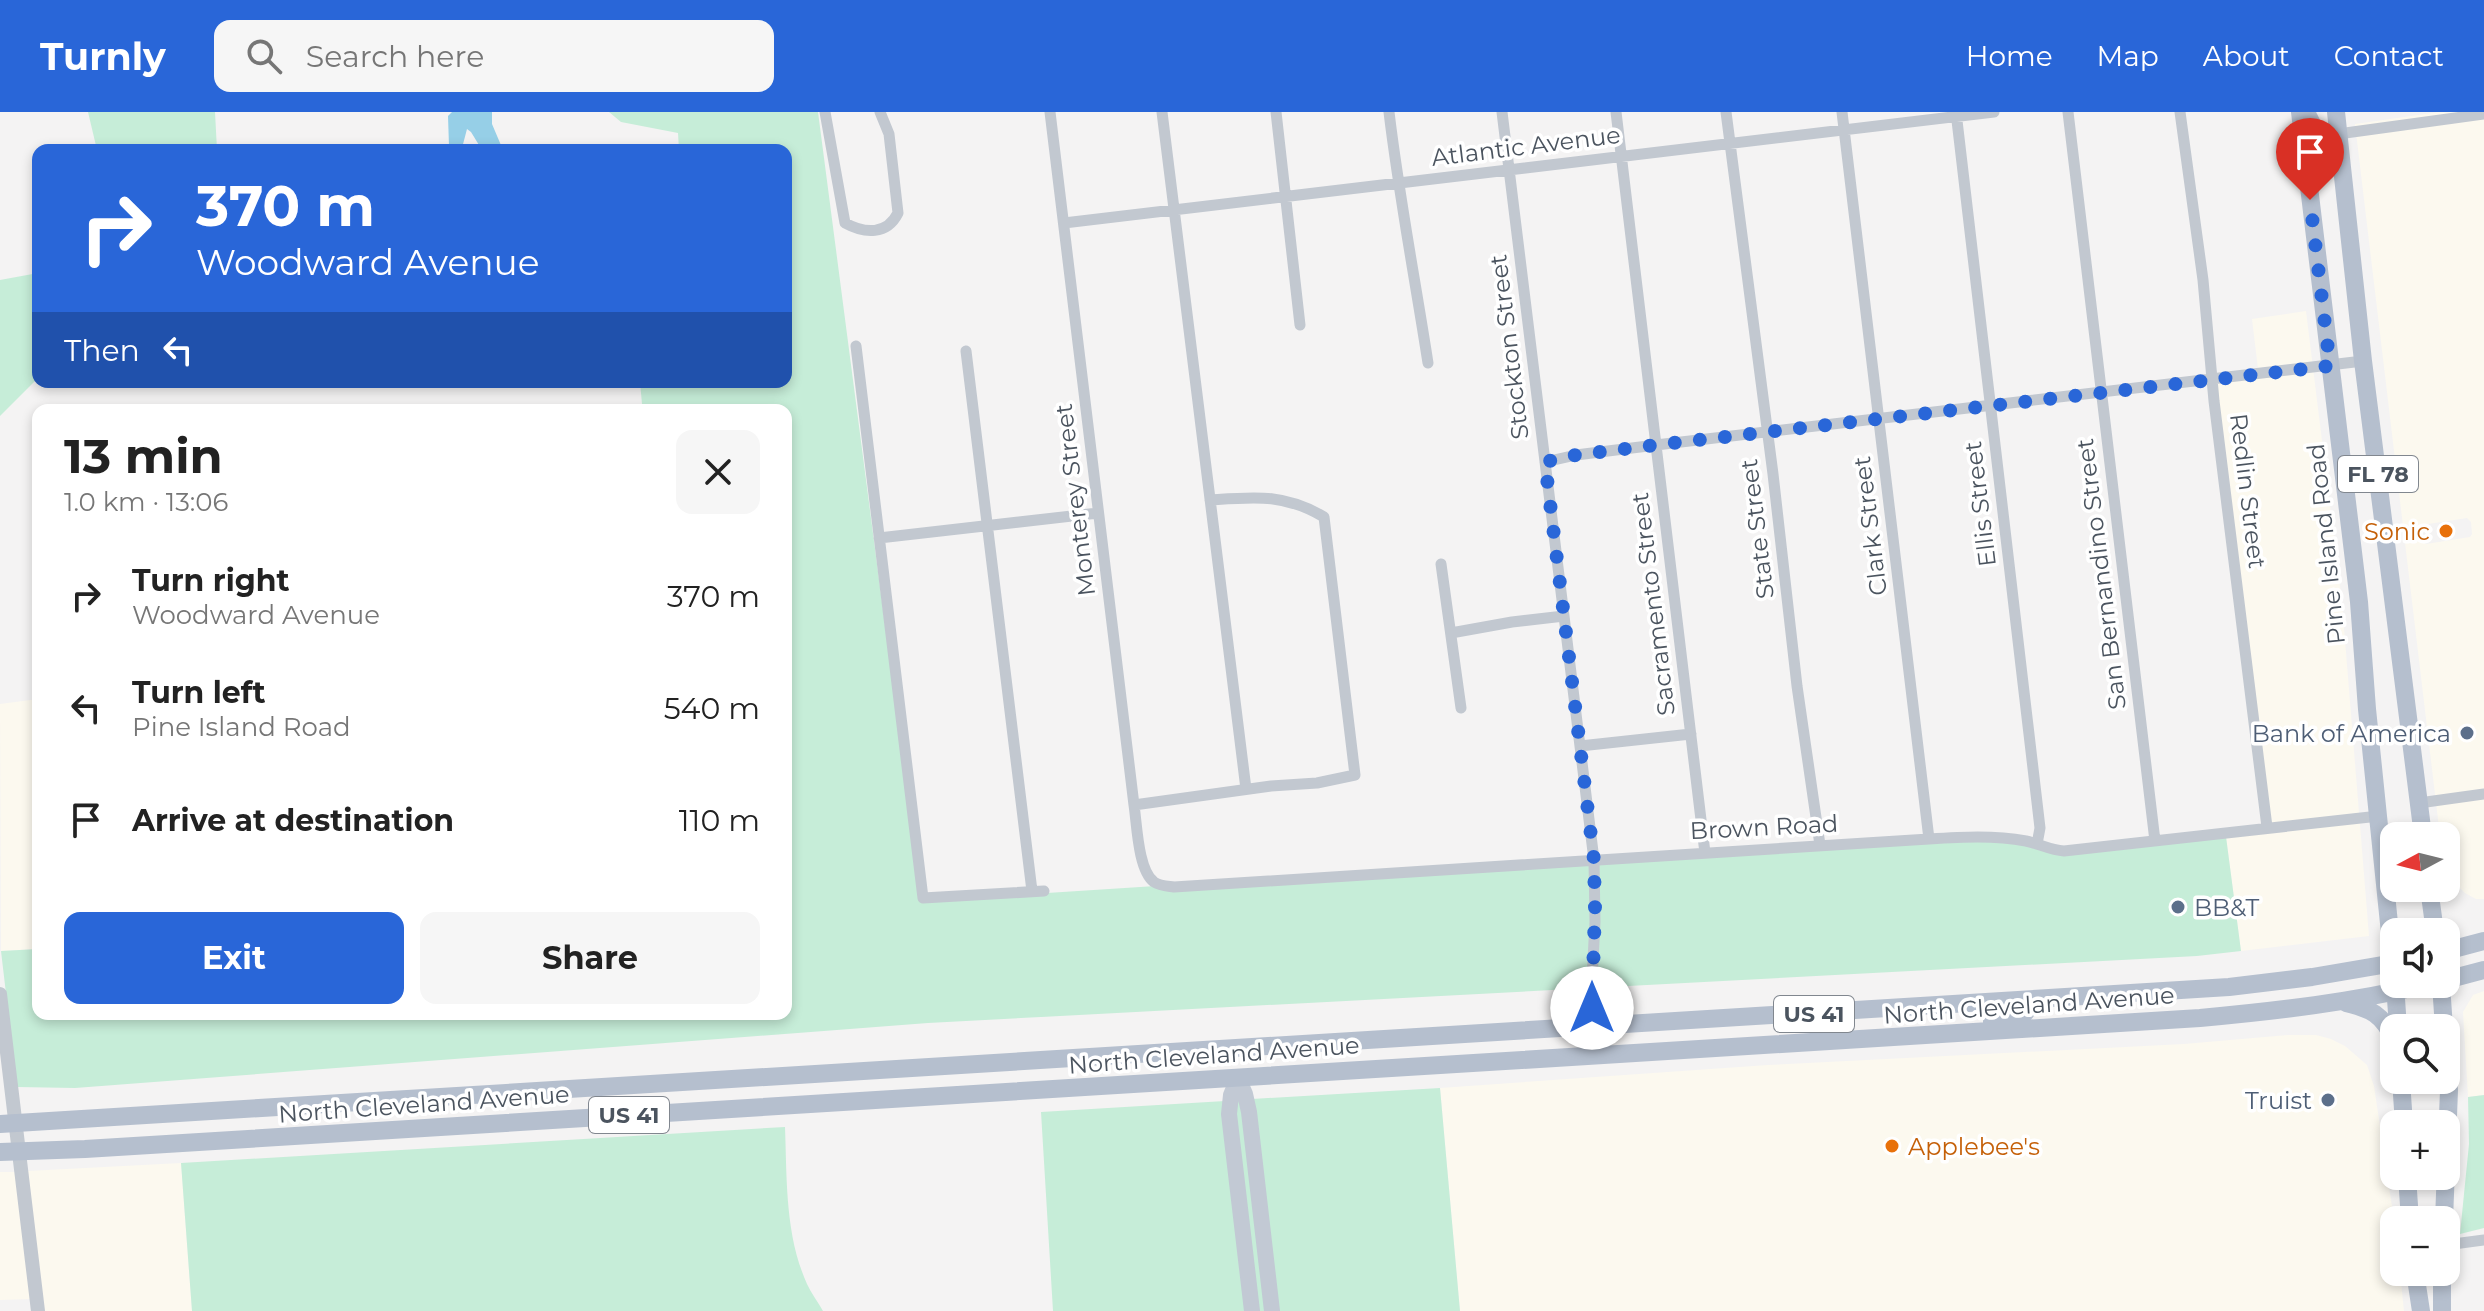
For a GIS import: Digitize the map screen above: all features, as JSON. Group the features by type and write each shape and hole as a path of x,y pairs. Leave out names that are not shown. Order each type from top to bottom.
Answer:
{"main road":[{"path":"2303,112 2321,134 2338,134"},
{"name":"Pine Island Road","path":"2303,112 2359,602 2389,918"},
{"name":"FL 78","path":"2336,112 2363,361 2421,822"},
{"path":"2460,947 2484,941"},
{"name":"North Cleveland Avenue","path":"8,1124 2034,1000 2274,983 2380,966"},
{"path":"2460,976 2484,970"},
{"path":"2031,1029 2033,1023 2049,1011 2150,992"},
{"name":"North Cleveland Avenue","path":"0,1152 2031,1029 2253,1014 2339,1002 2380,992"},
{"path":"1926,1036 2019,1016 2029,1009 2034,1000"},
{"path":"2339,1002 2367,1008 2380,1018"},
{"path":"1252,1311 1229,1114 1231,1095 1246,1065 1253,1061 1358,1042"},
{"path":"973,1065 1091,1069 1201,1061 1226,1067 1238,1078 1249,1112 1272,1311"},
{"path":"2445,1206 2449,1094"},
{"path":"2417,1286 2421,1311"},
{"path":"2442,1286 2442,1311"}],"street":[{"path":"825,112 845,223 855,228 881,229 893,224 898,213 889,134 880,112"},
{"name":"Monterey Street","path":"1050,112 1134,805 1143,865 1151,880"},
{"path":"1162,112 1246,789"},
{"path":"1276,112 1300,325"},
{"path":"1389,112 1397,183 1428,363"},
{"name":"Stockton Street","path":"1502,112 1594,860 1591,999 1595,1055"},
{"name":"Sacramento Street","path":"1616,112 1705,853"},
{"name":"State Street","path":"1726,112 1797,686 1820,845"},
{"name":"Clark Street","path":"1842,112 1929,839"},
{"name":"Atlantic Avenue","path":"1064,223 1956,114 1994,112"},
{"name":"San Bernandino Street","path":"2068,112 2155,841"},
{"name":"Redlin Street","path":"2180,112 2203,280 2267,827"},
{"name":"Ellis Street","path":"1956,114 2040,828 2037,844"},
{"path":"2338,134 2484,114"},
{"path":"856,346 923,898 1038,891 966,351"},
{"path":"1545,462 1656,445 2363,361"},
{"path":"1134,805 1246,789 1317,783 1355,775 1324,517 1308,507 1266,496 1210,500"},
{"path":"879,538 1098,513"},
{"path":"1441,564 1461,708"},
{"path":"1451,633 1564,616"},
{"path":"1580,746 1691,734"},
{"path":"2419,803 2484,794"},
{"name":"Brown Road","path":"1151,880 1159,885 1174,887 1929,839 1989,838 2064,851 2379,816"},
{"path":"0,994 8,1124 19,1151 38,1311"},
{"path":"2460,1243 2484,1240"}],"shaded area":[{"path":"2439,112 2484,112 2484,899 2476,899 2460,888 2460,822 2438,822 2355,124","holes":["2467,518 2471,522 2470,537 2426,544 2422,541 2422,525"]},
{"path":"2306,311 2342,603 2369,936 2241,951 2225,829 2262,824 2210,375 2258,369 2252,319"},
{"path":"32,700 32,949 1,951 0,704"},
{"path":"2484,991 2484,1095 2468,1097 2463,1012 2473,995"},
{"path":"2316,1035 2345,1046 2367,1065 2374,1086 2380,1126 2380,1190 2390,1190 2392,1206 2380,1206 2380,1286 2401,1286 2404,1311 1460,1311 1440,1088 1768,1065"},
{"path":"181,1163 192,1311 44,1311 28,1171"},
{"path":"0,1172 16,1172 31,1299 0,1300"}],"green space":[{"path":"88,112 215,112 217,144 96,144"},
{"path":"609,112 818,112 921,901 1969,834 2064,847 2225,829 2241,951 2197,956 928,1023 75,1088 17,1087 1,951 32,949 32,1020 792,1020 792,404 642,404 641,388 792,388 792,144 679,144 678,133 621,122"},
{"path":"32,274 32,384 0,416 0,280"},
{"path":"1440,1088 1460,1311 1278,1311 1252,1099"},
{"path":"2484,1095 2484,1228 2460,1234 2469,1144 2468,1097"},
{"path":"1236,1100 1241,1100 1267,1311 1257,1311 1237,1148"},
{"path":"1225,1101 1246,1311 1053,1311 1041,1112"},
{"path":"785,1127 791,1227 807,1284 823,1311 192,1311 181,1163"}],"water":[{"path":"452,112 492,112 492,124 500,144 478,144 467,129 463,144 449,144 448,116"}],"place":[{"name":"Sonic","path":"2446,531"},
{"name":"Bank of America","path":"2467,733"},
{"name":"BB&T","path":"2178,907"},
{"name":"Truist","path":"2328,1100"},
{"name":"Applebee's","path":"1892,1146"}],"route":[{"path":"1592,1008 1594,860 1545,462 1656,445 2330,366 2310,200"}]}
